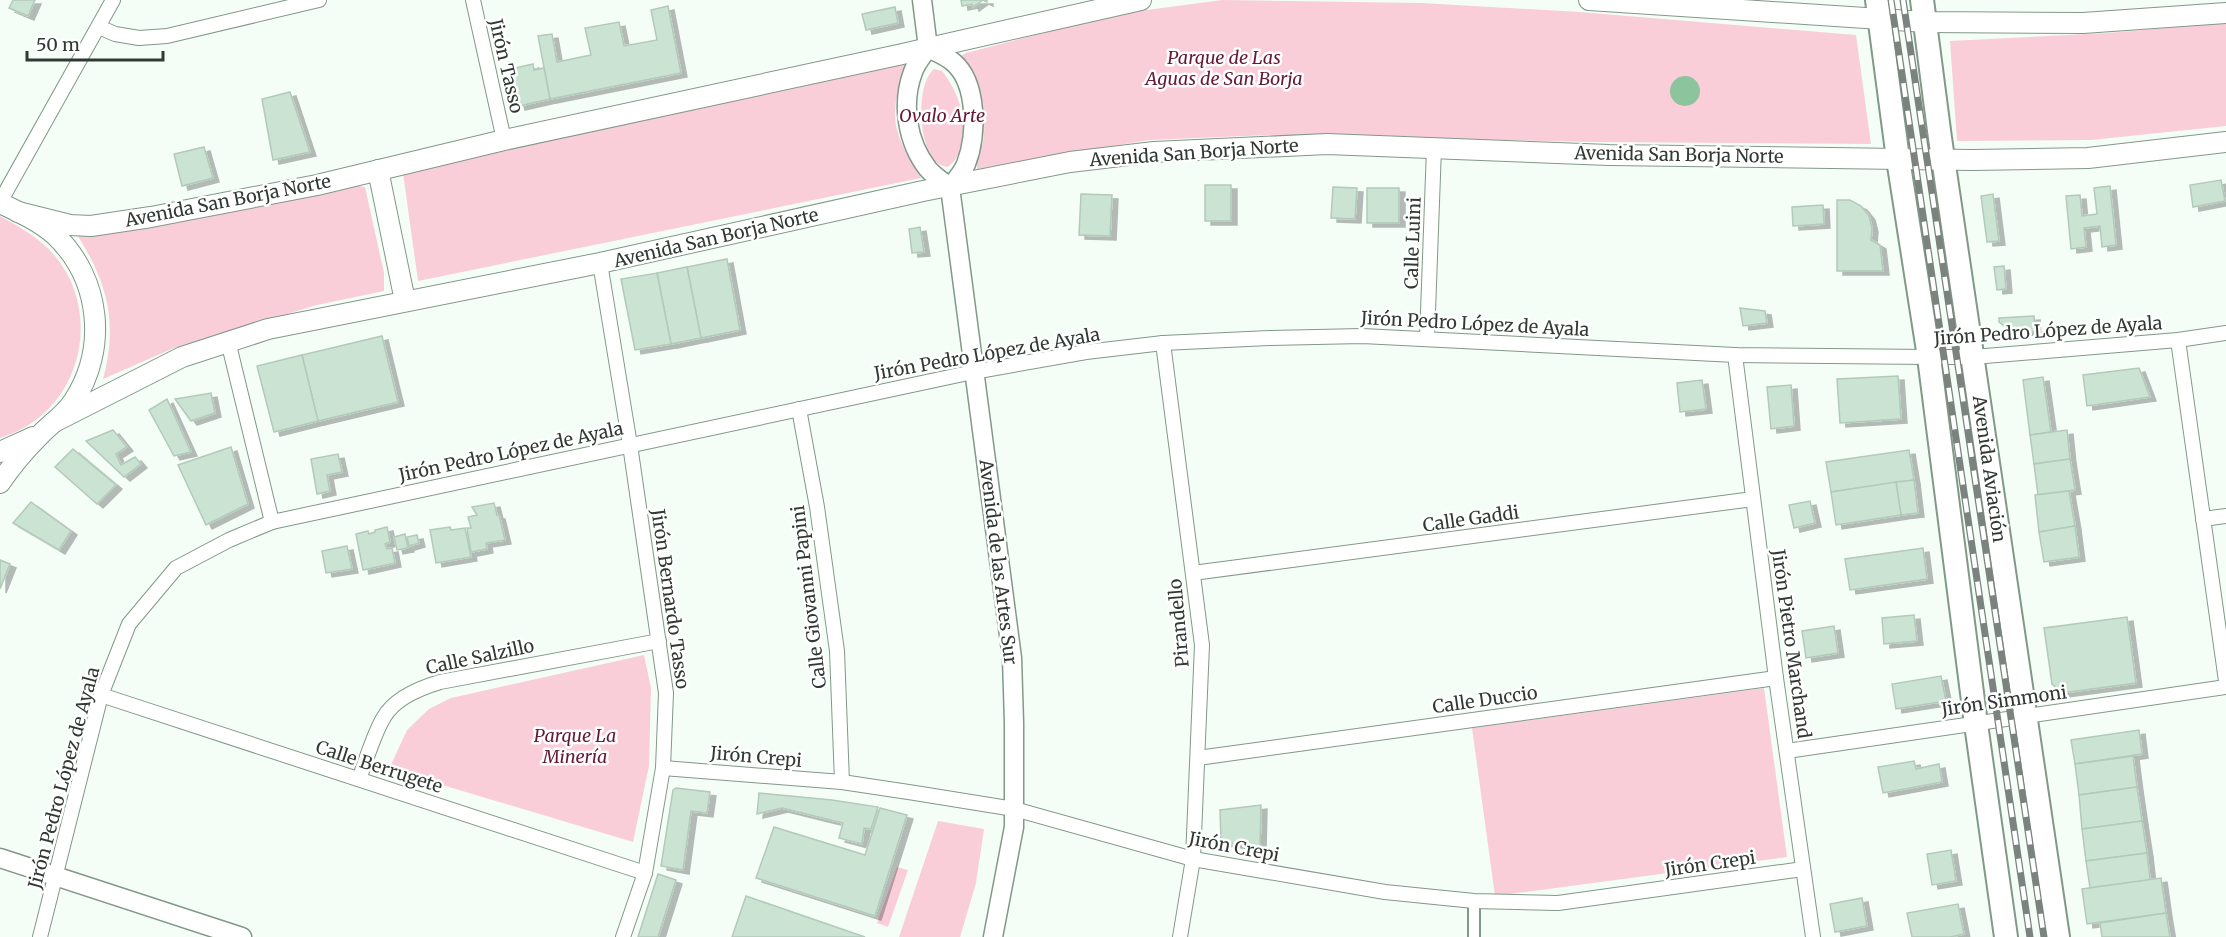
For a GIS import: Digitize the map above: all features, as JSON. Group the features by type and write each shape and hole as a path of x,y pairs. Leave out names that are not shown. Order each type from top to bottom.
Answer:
{"main road":[{"name":"Avenida San Borja Norte","path":"18,212 70,225 91,226 162,215 316,185 504,140 1141,0"},
{"path":"1589,0 1924,11 2083,23 2226,13"},
{"path":"1879,10 1898,159 1929,357 2006,937"},
{"name":"Avenida Aviación","path":"1924,11 2024,718 2058,937"},
{"name":"Avenida San Borja Norte","path":"0,483 11,466 48,428 182,357 268,329 600,263 1070,162 1154,152 1327,144 1609,155 1898,159 2088,158 2226,142"},
{"path":"378,170 405,301"},
{"path":"0,202 37,222 54,234 69,250 89,286 94,306 95,336 90,367 82,387 71,404 48,428 0,452"}],"street":[{"path":"0,202 113,0"},
{"path":"99,27 115,34 139,38 167,36 319,0"},
{"name":"Jirón Tasso","path":"472,0 504,140"},
{"path":"922,0 928,48 914,70 909,89 908,122 912,140 929,171 950,187 966,167 974,131 973,112 969,90 954,62 928,48"},
{"name":"Calle Luini","path":"1427,339 1434,148"},
{"name":"Avenida de las Artes Sur","path":"950,187 1012,658 1014,809 1008,864 993,937"},
{"name":"Jirón Bernardo Tasso","path":"600,263 630,445 666,693 663,768 645,873 623,937"},
{"name":"Jirón Pedro López de Ayala","path":"39,937 101,695 129,624 176,568 229,540 272,522 973,372 1086,352 1163,343 1350,336 1735,355 1973,357 2178,340 2226,333"},
{"path":"2178,340 2226,681"},
{"path":"228,341 272,522"},
{"name":"Pirandello","path":"1163,343 1202,645 1193,859 1180,937"},
{"name":"Jirón Pietro Marchand","path":"1735,355 1776,678 1813,937"},
{"name":"Calle Giovanni Papini","path":"799,409 817,507 837,651 842,782"},
{"name":"Calle Gaddi","path":"1193,573 1753,499"},
{"path":"2203,519 2226,516"},
{"name":"Calle Salzillo","path":"359,779 384,716 402,699 420,688 440,682 659,641"},
{"name":"Calle Duccio","path":"1198,758 1776,678"},
{"name":"Jirón Simmoni","path":"1787,752 2226,687"},
{"name":"Calle Berrugete","path":"101,695 645,873"},
{"name":"Jirón Crepi","path":"663,768 842,782 1014,809 1193,859 1385,892 1474,901 1558,903 1803,869"},
{"path":"0,858 242,937"},
{"path":"1474,901 1474,937"}],"green space":[{"name":"Parque de Las Aguas de San Borja","path":"1222,0 1422,3 1580,12 1856,35 1871,144 1592,142 1268,135 1149,140 977,169 983,142 984,119 978,98 959,57 966,53 1117,14"},
{"path":"2226,23 2226,126 2091,140 1957,141 1950,41 2107,33"},
{"path":"905,64 895,111 896,123 904,147 921,178 418,281 403,173"},
{"name":"Ovalo Arte","path":"934,69 942,71 949,81 963,119 962,146 957,157 948,167 939,164 932,157 923,132 924,88"},
{"path":"353,185 365,187 384,273 384,291 317,305 174,348 103,379 110,340 107,304 96,270 77,235"},
{"path":"0,216 37,239 55,256 68,276 77,298 80,344 65,387 51,406 33,422 0,438"},
{"name":"Parque La Minería","path":"644,655 651,688 649,766 633,842 389,769 407,730 429,709 451,698"},
{"path":"1764,688 1787,857 1495,896 1472,728"},
{"path":"938,821 984,829 976,883 960,937 899,937"},
{"path":"897,867 908,870 888,927 877,923"}],"shaded area":[{"path":"1685,76 1696,80 1700,91 1696,102 1685,106 1674,102 1670,91 1674,80"}],"building":[{"path":"13,0 35,0 28,16 9,8"},
{"path":"961,0 983,0 973,7 972,4 962,6"},
{"path":"668,6 681,73 550,99 538,36 552,34 557,62 591,55 585,28 619,22 624,46 657,40 651,10"},
{"path":"895,7 898,23 866,30 862,14"},
{"path":"533,64 534,70 544,68 550,99 519,106 511,69"},
{"path":"290,92 310,152 273,160 262,99"},
{"path":"204,147 213,178 182,186 174,154"},
{"path":"2221,180 2225,201 2193,207 2190,185"},
{"path":"1205,185 1231,185 1231,221 1205,221"},
{"path":"2110,186 2116,245 2102,247 2100,226 2084,228 2086,247 2071,249 2066,196 2080,195 2082,216 2097,214 2094,188"},
{"path":"1333,187 1357,188 1355,219 1331,218"},
{"path":"1367,188 1399,188 1399,223 1367,223"},
{"path":"1081,194 1112,195 1110,236 1079,235"},
{"path":"1993,194 1999,241 1987,242 1981,196"},
{"path":"1837,200 1850,200 1861,206 1869,216 1872,228 1871,240 1880,245 1883,271 1837,271"},
{"path":"1823,205 1824,224 1793,226 1792,207"},
{"path":"920,227 924,252 912,253 909,229"},
{"path":"727,259 740,330 701,338 687,267"},
{"path":"2004,266 2006,289 1997,290 1994,267"},
{"path":"687,267 701,338 671,344 657,273"},
{"path":"657,273 671,344 635,350 621,279"},
{"path":"1740,308 1765,311 1767,323 1743,326"},
{"path":"2034,316 2035,331 2011,332 1999,322 1999,318"},
{"path":"382,336 398,402 318,421 302,355"},
{"path":"302,355 318,421 274,432 257,366"},
{"path":"2139,368 2150,397 2087,406 2083,375"},
{"path":"1898,376 1901,419 1840,423 1837,379"},
{"path":"2043,377 2051,432 2030,435 2023,380"},
{"path":"1702,380 1706,409 1680,412 1677,383"},
{"path":"1791,385 1794,426 1771,429 1767,387"},
{"path":"211,393 215,413 191,421 175,399"},
{"path":"167,399 191,452 174,456 149,410"},
{"path":"113,430 127,447 116,454 121,465 135,457 141,464 124,477 86,441"},
{"path":"2067,430 2070,459 2034,464 2030,435"},
{"path":"231,447 248,504 206,525 178,465"},
{"path":"73,449 116,485 97,504 55,467"},
{"path":"1909,450 1914,480 1831,492 1826,462"},
{"path":"338,454 342,472 327,475 330,491 317,494 311,459"},
{"path":"2070,459 2075,490 2038,495 2034,464"},
{"path":"1914,480 1918,513 1901,515 1896,482"},
{"path":"1896,482 1901,515 1836,525 1831,492"},
{"path":"2069,491 2075,526 2039,532 2035,495"},
{"path":"1810,501 1815,523 1794,528 1789,505"},
{"path":"31,502 71,531 59,550 13,523"},
{"path":"494,503 505,540 486,543 487,549 471,552 467,528 471,528 468,517 477,515 472,507"},
{"path":"2075,526 2079,557 2044,562 2039,532"},
{"path":"387,527 390,542 385,544 387,549 392,548 395,563 363,570 356,534 368,531 369,534"},
{"path":"450,527 451,530 465,528 471,557 436,563 430,530"},
{"path":"405,534 408,548 397,550 394,537"},
{"path":"417,535 419,543 409,546 407,537"},
{"path":"347,546 352,569 326,573 322,551"},
{"path":"1923,548 1927,579 1850,590 1845,559"},
{"path":"0,560 10,564 0,589"},
{"path":"1914,615 1917,641 1884,644 1882,618"},
{"path":"2127,617 2136,683 2062,693 2052,684 2044,628"},
{"path":"1834,626 1838,653 1806,658 1802,631"},
{"path":"1941,676 1946,701 1896,709 1892,684"},
{"path":"2139,730 2142,754 2075,764 2071,740"},
{"path":"2133,756 2137,787 2079,795 2075,764"},
{"path":"1914,761 1916,769 1939,764 1942,782 1883,793 1878,767"},
{"path":"2137,787 2142,821 2082,829 2079,795"},
{"path":"676,788 710,792 707,813 691,811 683,870 661,866 673,790"},
{"path":"759,793 878,807 871,829 864,828 862,844 839,838 843,823 782,808 757,814"},
{"path":"1261,805 1260,847 1221,842 1220,810"},
{"path":"880,808 907,815 875,916 756,878 774,827 865,855"},
{"path":"2142,821 2147,853 2086,861 2082,829"},
{"path":"1951,850 1956,881 1932,885 1927,854"},
{"path":"2147,853 2150,880 2090,888 2086,861"},
{"path":"658,874 676,880 658,937 638,937"},
{"path":"2161,878 2166,913 2087,924 2082,889"},
{"path":"746,896 865,937 732,937"},
{"path":"1862,898 1867,926 1835,932 1830,904"},
{"path":"1958,904 1964,934 1950,937 1912,937 1907,913"},
{"path":"2166,913 2170,937 2102,937 2100,923"}],"railway":[{"path":"1891,0 2030,937"},
{"path":"1903,0 2044,937"}]}
